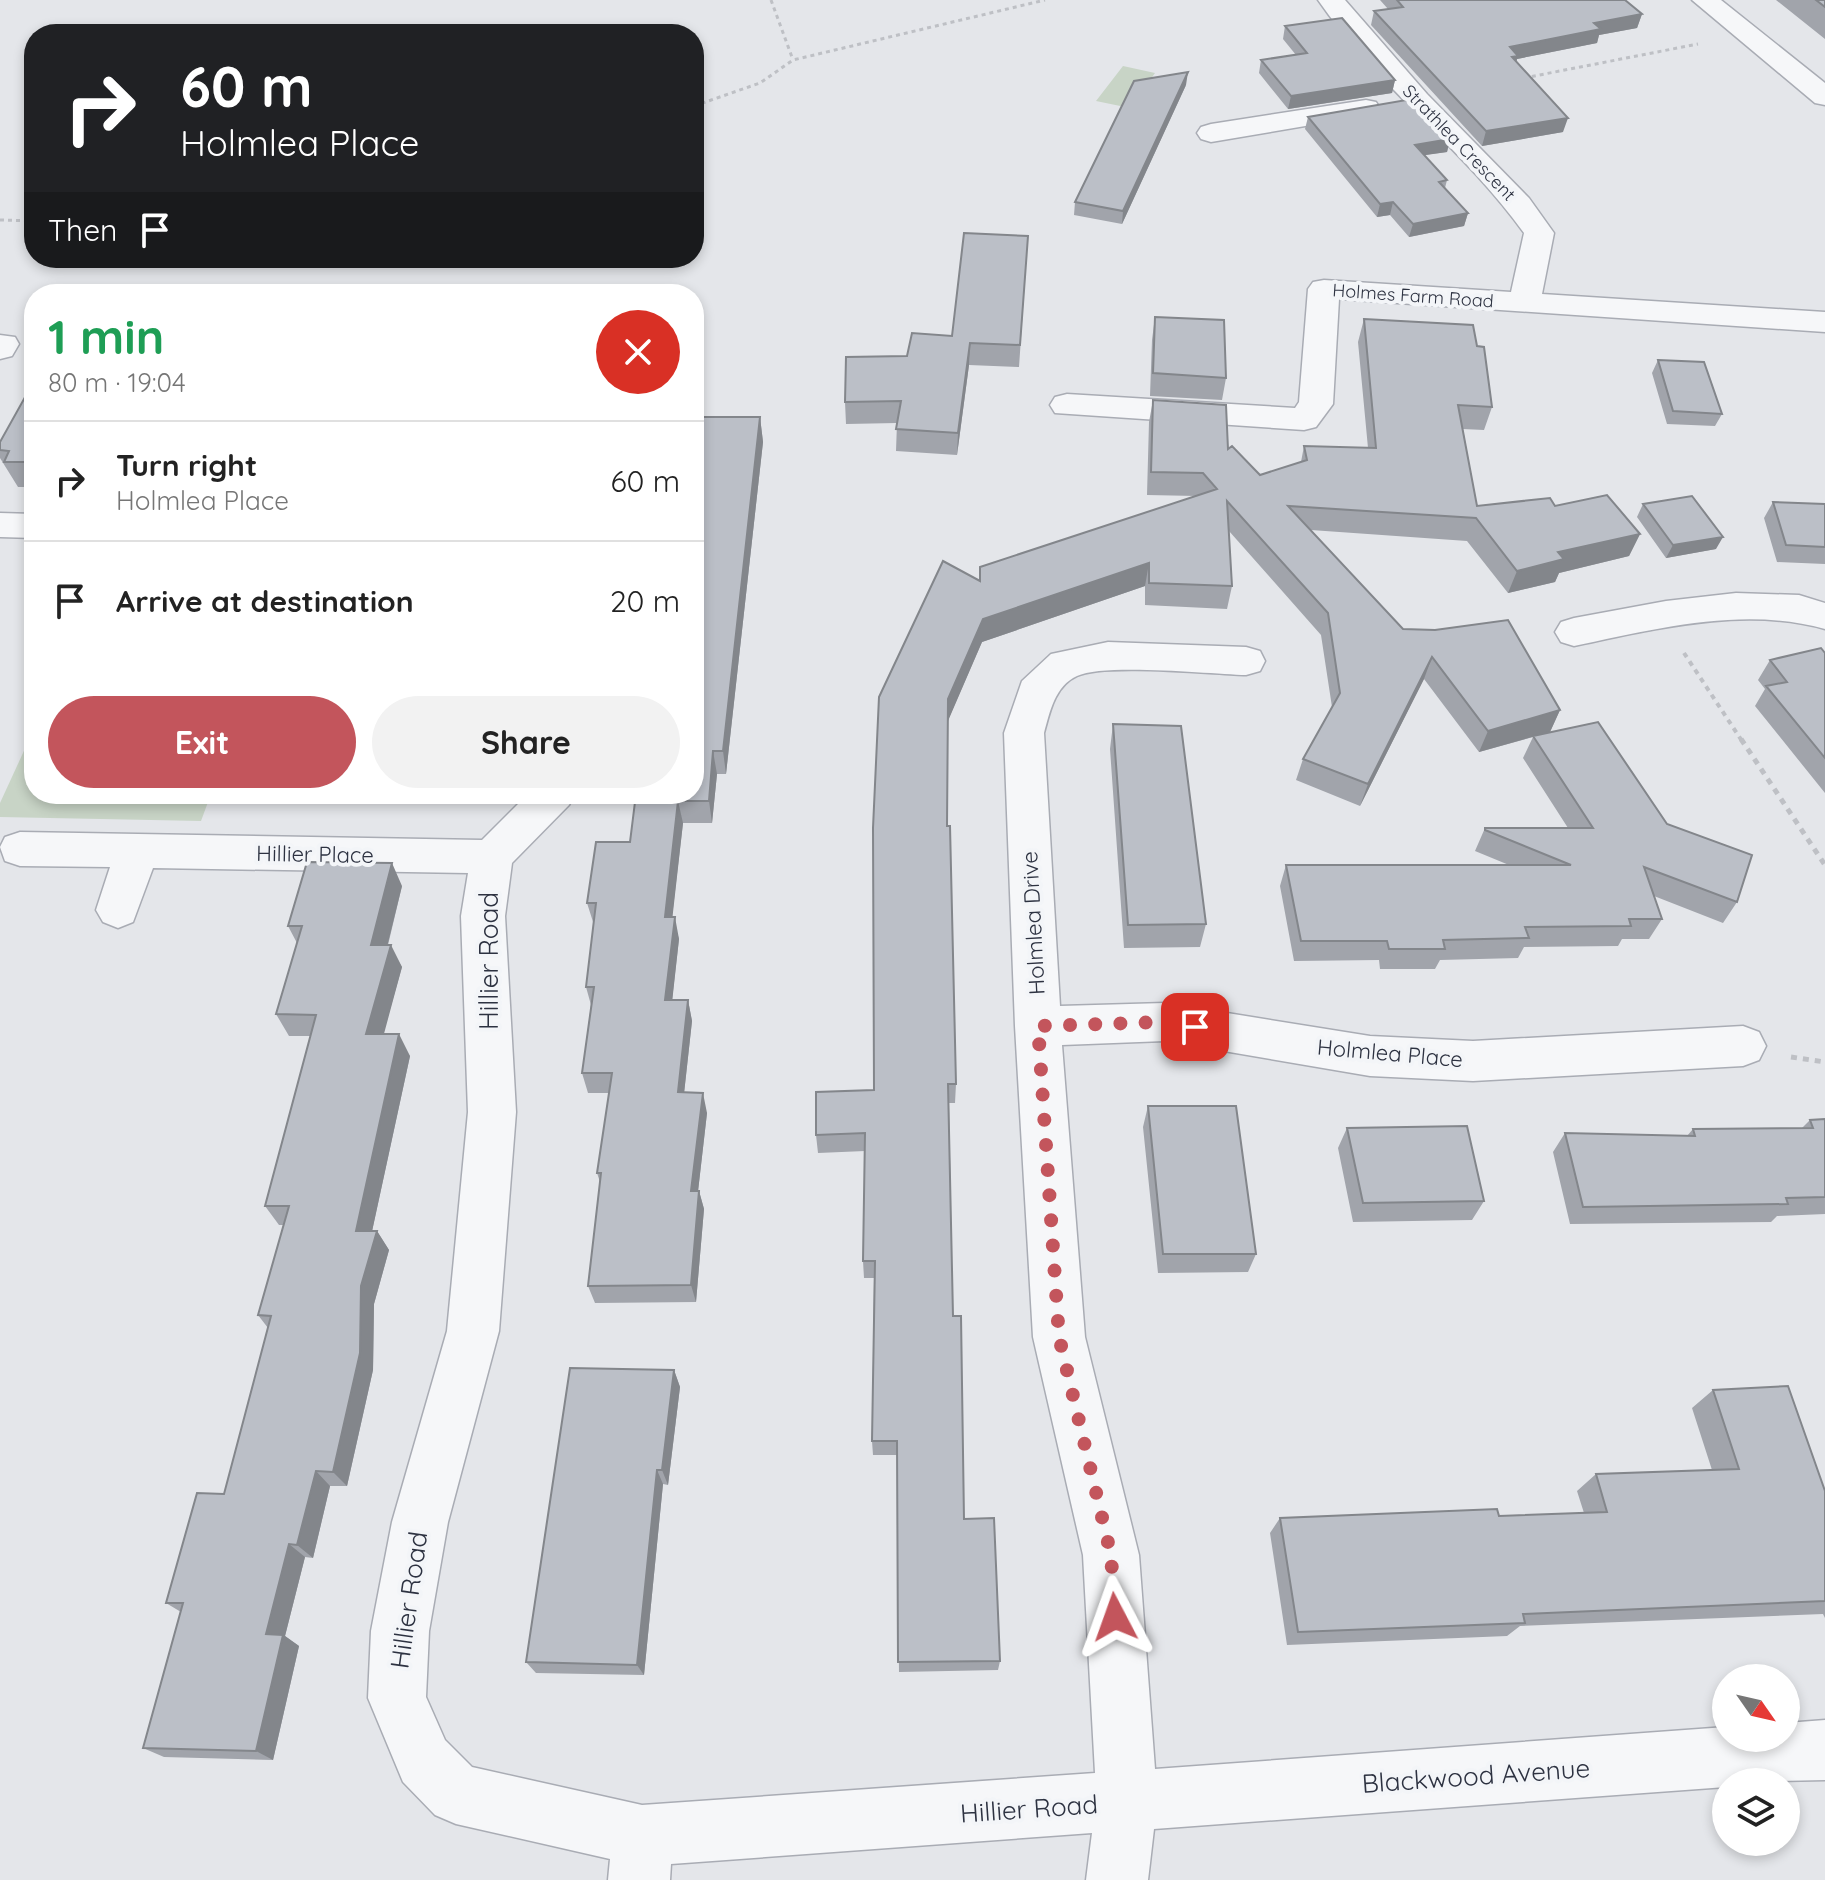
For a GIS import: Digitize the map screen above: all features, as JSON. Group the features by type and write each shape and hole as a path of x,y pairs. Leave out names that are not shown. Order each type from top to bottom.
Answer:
{"street":[{"name":"Strathlea Crescent","path":"1331,0 1417,100 1518,204 1539,233 1524,303"},
{"path":"1705,0 1825,97"},
{"path":"1211,133 1417,100"},
{"name":"Holmes Farm Road","path":"1067,405 1304,419 1316,404 1324,289 1825,322"},
{"path":"0,525 24,526"},
{"path":"1574,632 1659,616 1757,606 1811,610 1825,616"},
{"name":"Holmlea Drive","path":"1117,1880 1127,1802 1111,1555 1059,1337 1038,1026 1024,733 1036,691 1065,664 1108,656 1246,661"},
{"path":"492,857 544,804"},
{"name":"Hillier Place","path":"20,849 492,857"},
{"path":"118,910 137,851"},
{"name":"Hillier Road","path":"492,857 483,916 492,1112 473,1331 420,1522 400,1631 397,1698 424,1761 456,1794 641,1858 1127,1802"},
{"name":"Holmlea Place","path":"1038,1026 1165,1022 1370,1056 1473,1061 1743,1046"},
{"name":"Blackwood Avenue","path":"1127,1802 1825,1750"}],"path":[{"path":"771,0 793,60"},
{"path":"704,103 760,83 793,60 1045,0"},
{"path":"1522,79 1747,34"},
{"path":"0,220 24,221"},
{"path":"1659,616 1825,865"}],"green space":[{"path":"1123,66 1155,73 1130,108 1096,101"},
{"path":"24,751 24,804 207,804 201,821 0,817 0,803"}],"building":[{"path":"1397,0 1625,0 1642,14 1594,23 1601,29 1510,47 1518,56 1512,57 1568,118 1486,131 1374,11 1403,7"},
{"path":"1342,18 1395,80 1291,96 1261,60 1307,53 1285,26"},
{"path":"1188,72 1123,211 1075,202 1134,81"},
{"path":"1412,99 1450,139 1415,145 1447,180 1439,182 1468,213 1413,224 1393,202 1380,204 1308,117"},
{"path":"964,233 1028,236 1020,345 970,343 958,433 896,429 901,401 845,402 846,357 907,356 912,333 952,336"},
{"path":"1155,317 1224,320 1226,378 1153,373"},
{"path":"1364,319 1473,325 1477,346 1484,347 1492,407 1458,405 1477,506 1550,498 1555,506 1607,495 1640,534 1558,552 1564,559 1517,571 1476,518 1288,506 1403,629 1435,630 1508,620 1560,710 1488,731 1432,657 1368,784 1303,759 1340,693 1328,613 1227,501 1232,586 1149,583 1149,563 983,619 948,699 947,826 950,826 956,1084 948,1084 953,1316 961,1316 964,1519 994,1518 1000,1661 898,1662 897,1441 872,1441 875,1261 863,1261 865,1133 816,1135 816,1092 874,1090 873,828 879,697 943,561 980,581 980,567 1217,489 1203,473 1151,472 1153,400 1226,405 1228,449 1232,446 1260,475 1307,460 1304,446 1376,448"},
{"path":"1658,360 1704,362 1722,414 1673,411"},
{"path":"24,399 24,462 4,462 9,451 0,450 0,442"},
{"path":"704,417 760,417 723,751 713,751 709,801 704,801"},
{"path":"1692,496 1723,537 1673,545 1643,504"},
{"path":"1773,502 1825,504 1825,547 1786,545"},
{"path":"1821,648 1825,653 1825,758 1766,686 1787,682 1770,660"},
{"path":"1598,722 1667,824 1752,855 1737,902 1644,867 1662,919 1629,919 1631,926 1525,927 1529,938 1443,940 1445,949 1389,949 1387,941 1301,941 1286,865 1571,865 1485,828 1593,828 1533,736"},
{"path":"1113,724 1181,726 1206,924 1128,925"},
{"path":"635,804 678,804 665,917 675,917 665,1000 688,1000 678,1092 703,1093 691,1191 699,1191 691,1285 588,1286 601,1173 597,1173 612,1073 582,1073 594,987 586,987 596,903 587,903 596,842 630,842"},
{"path":"307,862 392,863 371,945 391,945 366,1034 399,1034 356,1231 377,1231 361,1286 360,1353 333,1472 316,1471 297,1545 289,1544 266,1634 283,1635 256,1751 143,1748 183,1603 166,1603 197,1493 224,1494 271,1316 258,1315 289,1206 265,1206 316,1015 276,1014 302,926 288,926"},
{"path":"1148,1106 1236,1106 1256,1254 1163,1254"},
{"path":"1825,1119 1825,1197 1786,1198 1788,1204 1583,1207 1565,1133 1695,1136 1693,1129 1813,1128 1810,1120"},
{"path":"1467,1126 1484,1201 1363,1203 1347,1128"},
{"path":"570,1368 674,1370 662,1470 657,1470 637,1665 526,1662"},
{"path":"1788,1386 1825,1491 1825,1601 1523,1614 1525,1623 1298,1632 1280,1518 1497,1509 1499,1516 1607,1512 1596,1474 1739,1469 1713,1390"}],"route":[{"path":"1115,1617 1111,1555 1059,1337 1038,1026 1165,1022 1195,1027"}]}
